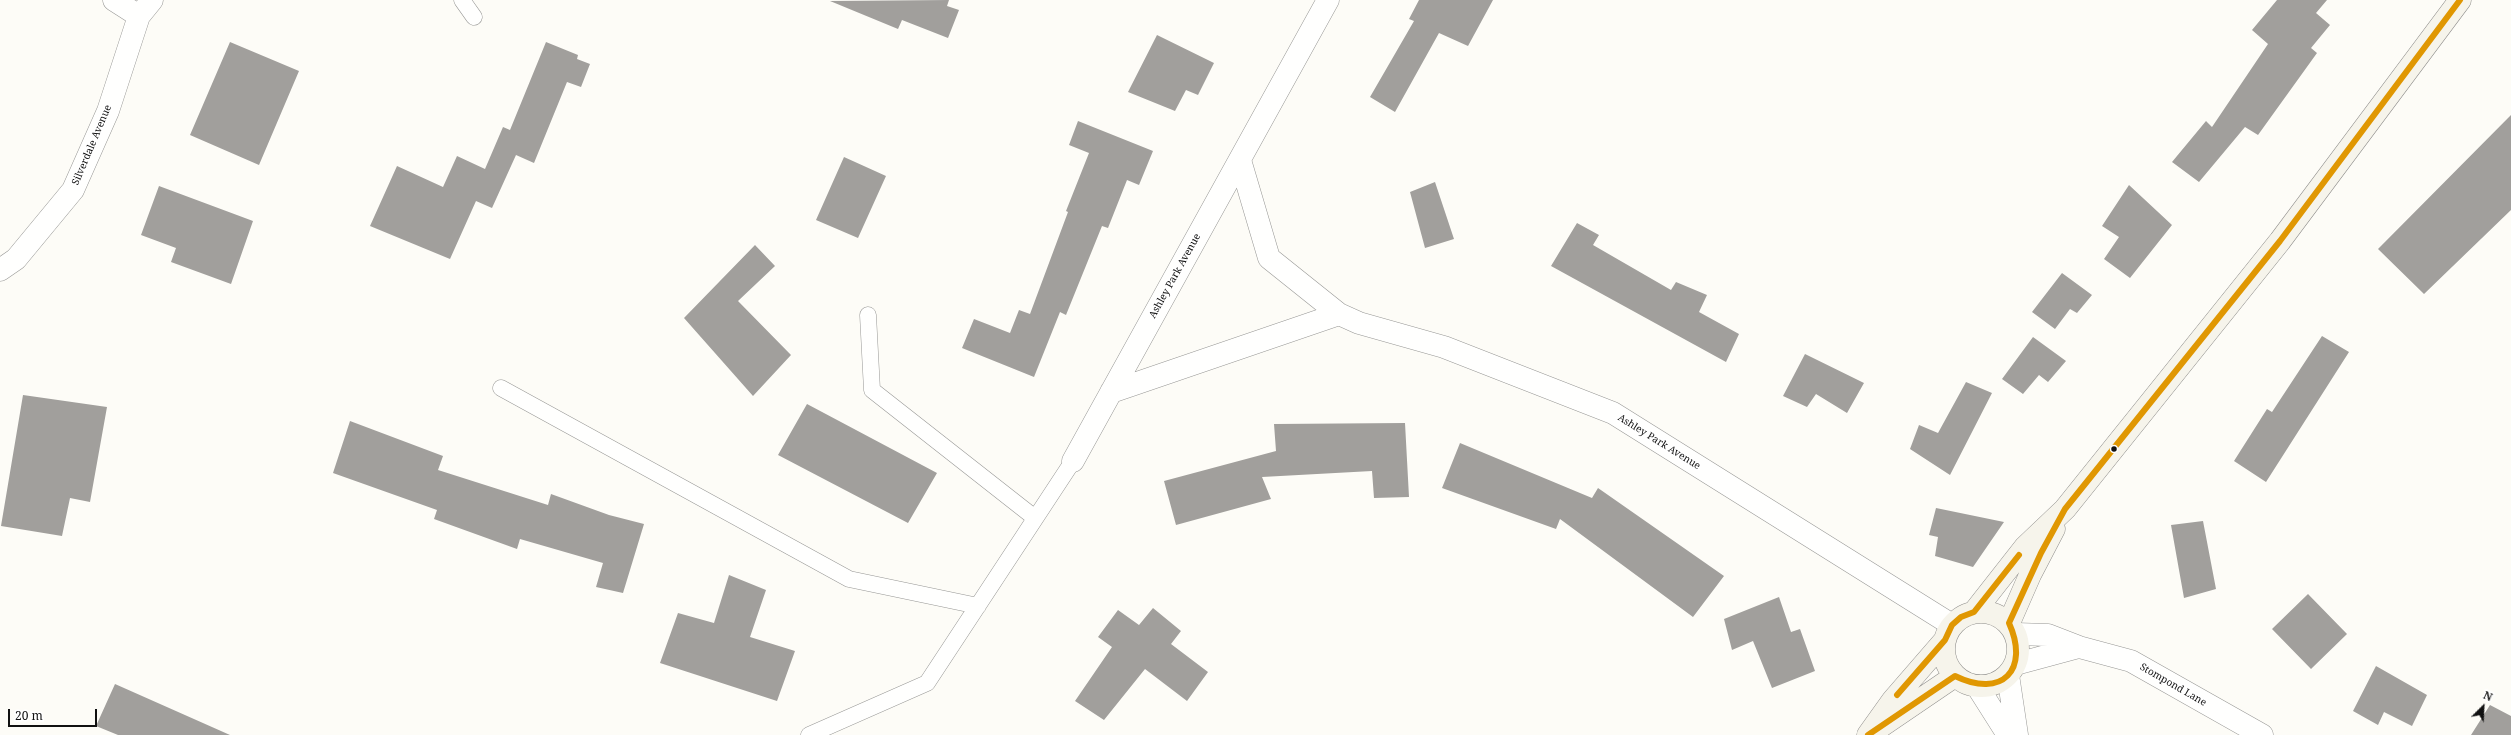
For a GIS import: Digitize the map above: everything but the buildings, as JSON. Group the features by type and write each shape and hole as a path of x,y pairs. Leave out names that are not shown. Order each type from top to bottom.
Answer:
{"main road":[{"path":"1974,612 2025,548 2065,509 2280,241 2460,0"},
{"path":"2012,629 2030,575 2065,509"},
{"path":"1869,734 1893,700 1961,617 1974,612 1986,611 1998,615 2012,629 2019,652 2012,670 1990,685 1977,686 1966,683 1955,676 1948,665 1944,653 1948,633"},
{"path":"1869,734 1905,712 1955,676"}],"street":[{"path":"114,0 145,8"},
{"name":"Ashley Park Avenue","path":"1073,461 1328,0"},
{"name":"Silverdale Avenue","path":"0,270 16,259 73,190 108,111 145,8"},
{"name":"Ashley Park Avenue","path":"1240,160 1269,258 1339,314 1359,323 1444,347 1613,413 1948,633"},
{"path":"1111,392 1339,314"},
{"name":"Stompond Lane","path":"2012,629 2048,635 2079,647 2131,661 2262,735"},
{"path":"2017,735 2012,670 2079,647"},
{"path":"1977,686 2008,735"}],"lane":[{"path":"462,0 474,17"},
{"path":"868,315 872,390 1035,518"},
{"path":"501,388 849,579 978,606"},
{"path":"809,735 927,683 1073,461"}],"transit line":[{"path":"1868,735 1955,676 1972,682 1986,684 1998,682 2008,676 2014,666 2016,654 2015,640 2009,623 2041,553 2065,509 2280,241 2460,0"},
{"path":"1897,695 1945,640 1952,625 1961,617 1974,612 2019,555"}]}
